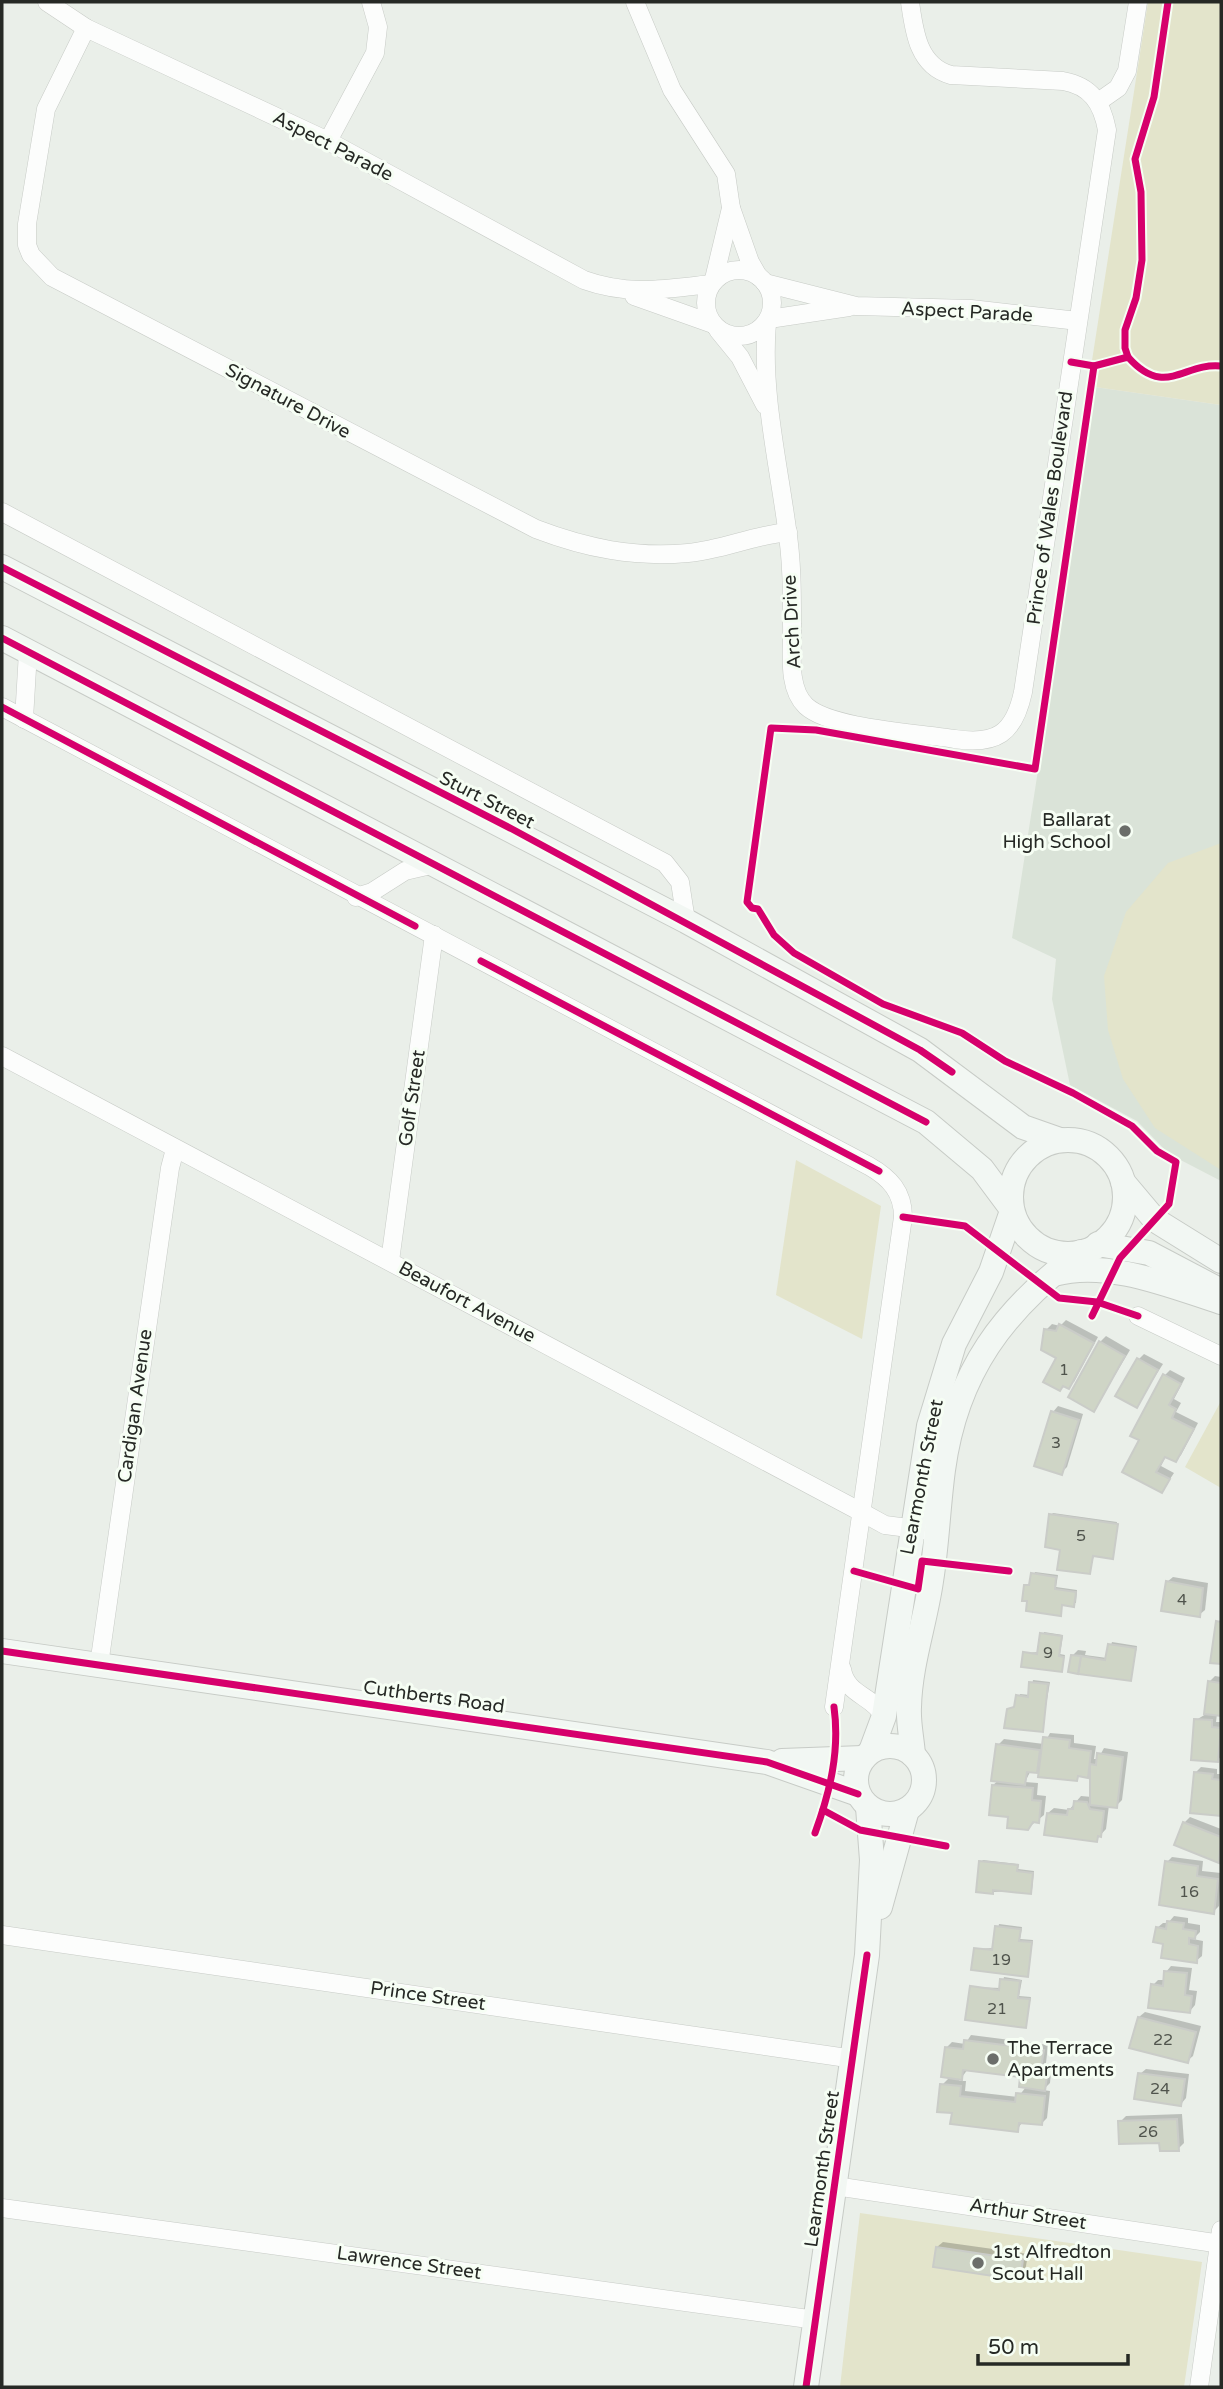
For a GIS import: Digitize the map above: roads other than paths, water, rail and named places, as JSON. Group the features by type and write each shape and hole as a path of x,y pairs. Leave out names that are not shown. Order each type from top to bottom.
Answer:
{"street":[{"name":"Aspect Parade","path":"47,2 86,28 328,141 575,276 716,327"},
{"path":"328,141 375,53 378,27 371,2"},
{"path":"635,2 672,90 726,174 731,208 750,262 762,279 772,302 768,321 749,334 736,335 716,327 706,305 731,208"},
{"path":"910,2 920,49 939,70 951,75 1073,82 1084,87 1098,102 1118,88 1127,71 1138,2"},
{"name":"Signature Drive","path":"86,28 46,109 27,224 27,245 31,255 52,276 536,529 577,545 627,554 688,553 763,534 788,532"},
{"name":"Prince of Wales Boulevard","path":"1003,732 1015,719 1023,692 1106,140 1106,125 1098,102"},
{"path":"713,281 733,271 762,279"},
{"name":"Aspect Parade","path":"762,279 856,306"},
{"name":"Aspect Parade","path":"618,290 663,291 713,281"},
{"name":"Aspect Parade","path":"768,321 856,306 971,309 1078,321"},
{"name":"Arch Drive","path":"768,321 765,347 770,415 788,532 796,691 805,705 818,715 837,721 967,741 989,740 1003,732"},
{"name":"Arch Drive","path":"716,327 745,366 770,415"},
{"name":"Sturt Street","path":"2,512 665,863 678,877 686,921"},
{"name":"Sturt Street","path":"2,567 686,921 920,1050 1023,1127 1060,1140"},
{"path":"2,638 926,1122 973,1160 1012,1209 1024,1233 1042,1247 1064,1253 1119,1245 1149,1253 1221,1291"},
{"path":"24,719 28,652"},
{"path":"2,707 356,897 879,1171 893,1184 899,1194 903,1217 834,1707"},
{"path":"356,897 372,892 405,871 431,865"},
{"name":"Golf Street","path":"390,1261 434,936"},
{"name":"Beaufort Avenue","path":"2,1056 885,1525 937,1532"},
{"path":"1012,1209 1013,1180 1023,1161 1039,1147 1060,1140 1080,1141 1099,1149 1114,1163 1123,1181 1155,1220 1221,1261"},
{"name":"Cardigan Avenue","path":"99,1665 170,1168 175,1149"},
{"path":"1090,1248 1112,1232 1122,1213 1123,1181"},
{"name":"Learmonth Street","path":"867,1755 884,1716 929,1426 946,1364 976,1297 991,1272 1012,1209"},
{"name":"Learmonth Street","path":"914,1755 908,1708 915,1650 931,1584 950,1430 968,1379 997,1330 1026,1296 1050,1275 1090,1248"},
{"path":"1050,1275 1076,1270 1128,1276 1221,1302"},
{"path":"1138,1316 1221,1356"},
{"name":"Cuthberts Road","path":"2,1650 767,1762 867,1755"},
{"path":"842,1657 843,1675 848,1686 877,1705 884,1716"},
{"path":"897,1746 914,1755 920,1763 924,1784 921,1795 907,1810 887,1815 863,1800 855,1775 867,1755 879,1747 897,1746"},
{"name":"Cuthberts Road","path":"767,1762 863,1800"},
{"name":"Learmonth Street","path":"806,2387 867,1955 873,1860 863,1800"},
{"name":"Learmonth Street","path":"867,1955 907,1810"},
{"name":"Prince Street","path":"2,1935 854,2059"},
{"name":"Arthur Street","path":"835,2186 1221,2239"},
{"name":"Lawrence Street","path":"2,2208 816,2320"},
{"path":"1199,2387 1221,2239"}],"place":[{"name":"Ballarat High School","path":"1125,831"},
{"name":"The Terrace Apartments","path":"993,2059"},
{"name":"1st Alfredton Scout Hall","path":"978,2263"}]}
